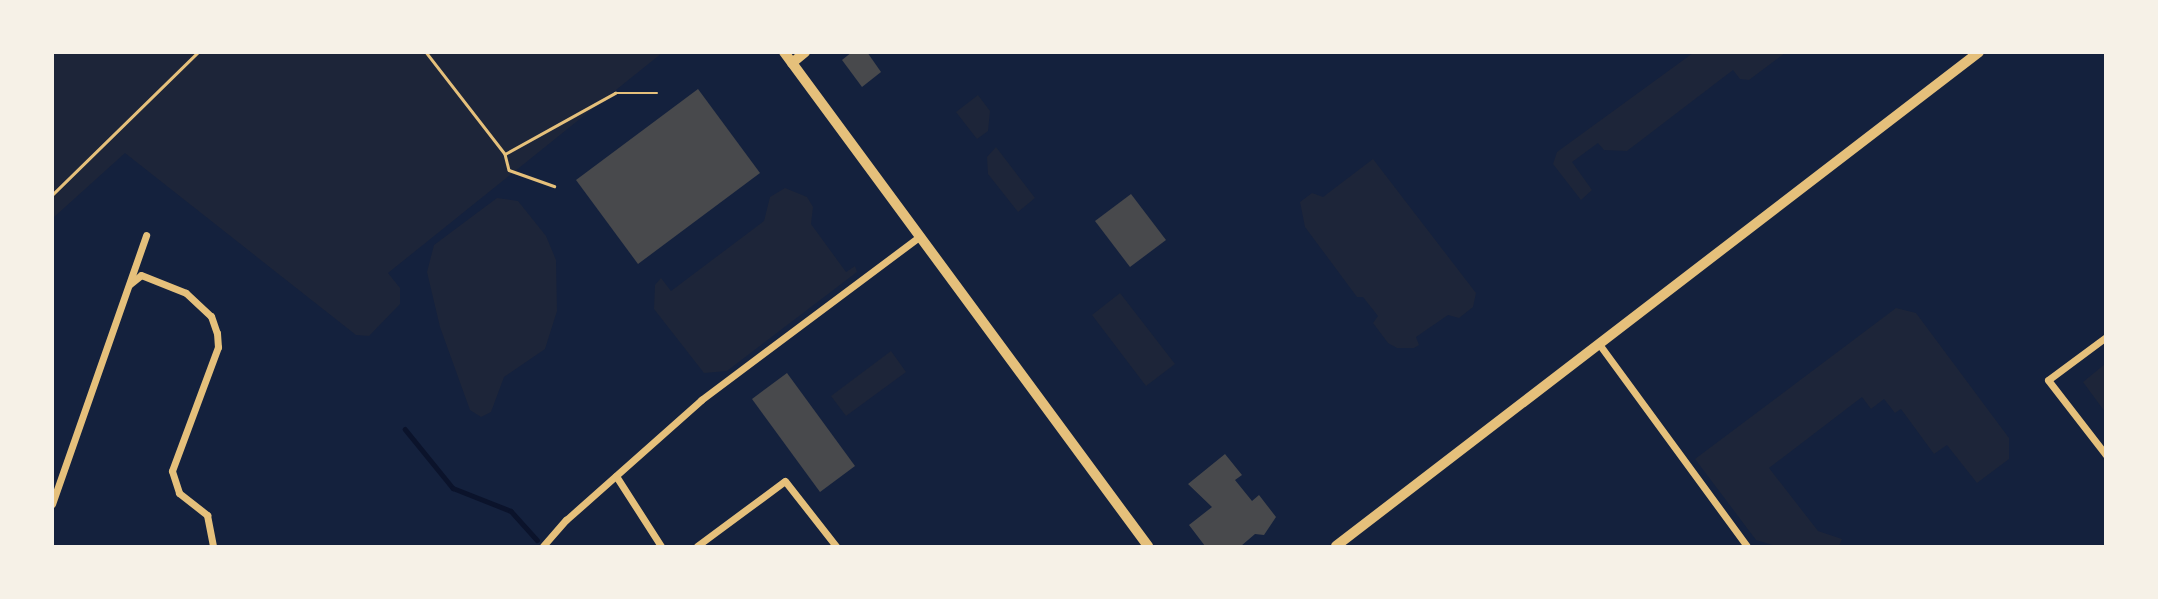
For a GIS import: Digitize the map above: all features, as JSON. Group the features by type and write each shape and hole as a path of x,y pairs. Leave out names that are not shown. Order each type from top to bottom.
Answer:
{"main road":[{"path":"784,52 1148,547"},
{"path":"792,63 805,52"},
{"path":"1340,545 1973,54"}],"street":[{"path":"52,505 146,235"},
{"path":"543,547 616,476 701,400 920,236"},
{"path":"130,284 141,275 186,293 211,316 217,333 218,347 172,471 179,493 207,515 213,547"},
{"path":"2105,337 2048,380 2105,455"},
{"path":"1599,344 1747,547"},
{"path":"616,476 661,547"},
{"path":"697,547 785,481 836,547"}],"path":[{"path":"426,52 505,154 509,170 554,186"},
{"path":"52,195 197,53"},
{"path":"505,154 615,93 657,93"}],"shaded area":[{"path":"53,53 662,53 388,273 400,288 400,304 369,336 356,335 125,153 53,218"},
{"path":"1693,53 1785,53 1749,80 1740,79 1733,70 1627,151 1604,150 1598,143 1572,162 1592,190 1581,200 1553,164 1557,152"},
{"path":"978,95 990,111 988,131 977,139 956,112"},
{"path":"996,147 1035,198 1018,212 988,174 987,157"},
{"path":"1373,159 1476,293 1473,307 1459,318 1448,315 1416,337 1419,345 1414,348 1397,348 1388,343 1373,323 1378,316 1363,297 1357,297 1305,227 1300,202 1312,193 1323,197"},
{"path":"785,188 807,197 813,207 811,224 846,272 855,266 857,272 727,371 704,373 654,309 655,285 661,278 671,291 764,221 770,197"},
{"path":"497,198 518,201 546,236 556,260 557,311 545,349 504,377 491,412 481,417 470,410 440,327 427,272 434,245"},
{"path":"1120,293 1175,364 1146,386 1092,315"},
{"path":"1896,308 1916,313 2009,438 2009,459 1977,483 1947,445 1934,454 1901,409 1895,413 1884,399 1871,409 1862,397 1769,468 1818,531 1842,539 1839,546 1776,546 1756,540 1695,459"},
{"path":"891,351 906,372 846,416 831,396"},
{"path":"2105,364 2105,412 2083,382"}],"building":[{"path":"852,52 867,52 881,72 862,87 842,60"},
{"path":"698,89 760,173 638,264 576,180"},
{"path":"1131,194 1166,240 1130,267 1095,221"},
{"path":"787,373 855,466 820,492 752,399"},
{"path":"1225,454 1242,475 1235,480 1252,501 1259,495 1276,517 1264,535 1255,534 1241,546 1205,546 1189,525 1212,507 1188,484"}],"waterway":[{"path":"405,429 453,488 511,511 537,540"}]}
